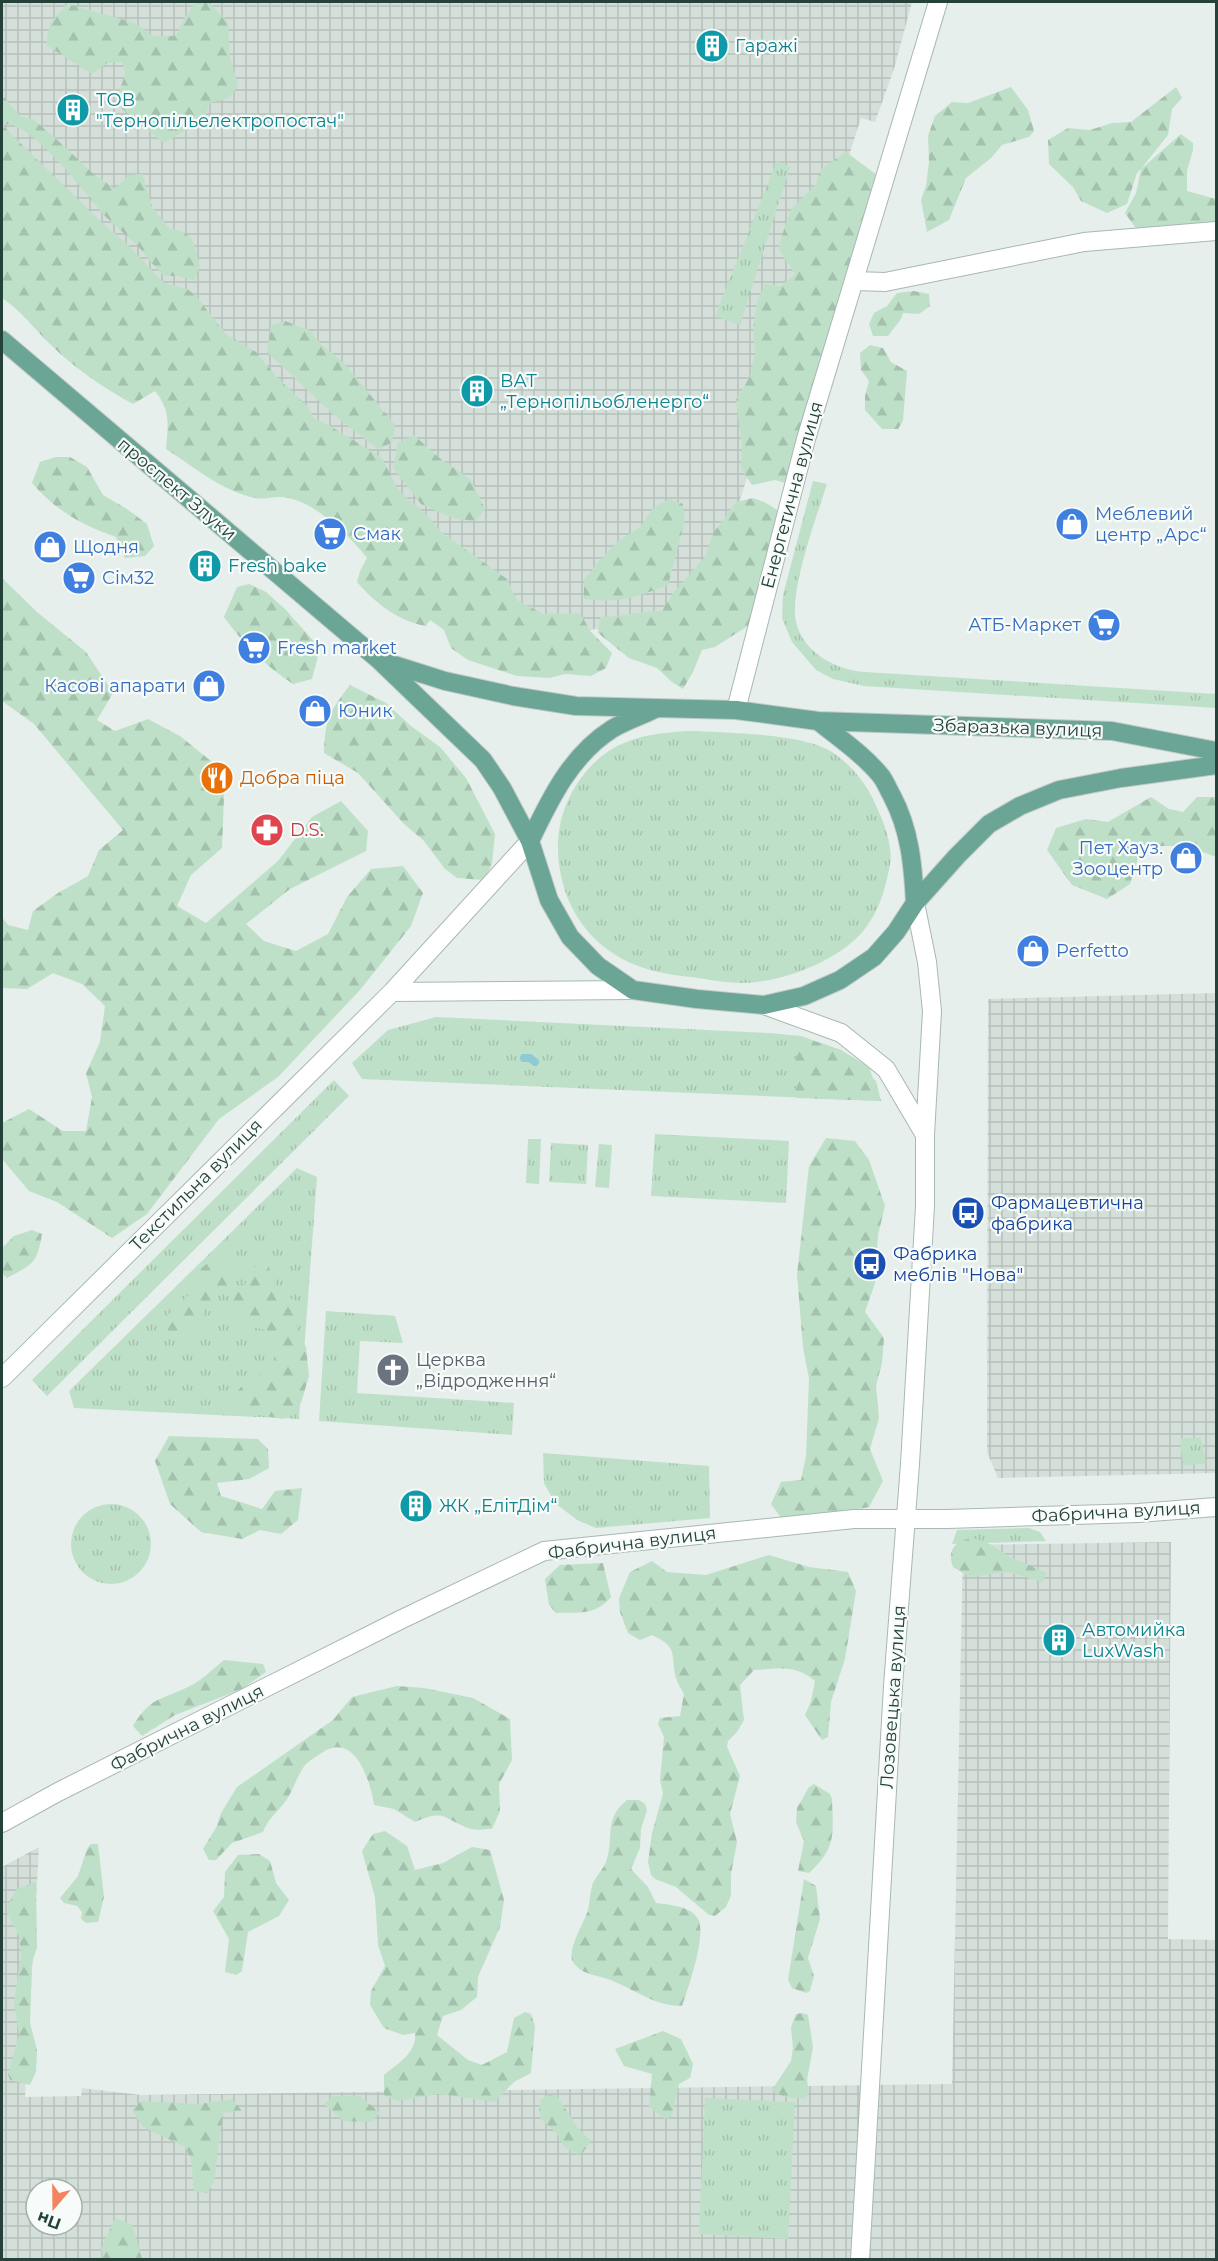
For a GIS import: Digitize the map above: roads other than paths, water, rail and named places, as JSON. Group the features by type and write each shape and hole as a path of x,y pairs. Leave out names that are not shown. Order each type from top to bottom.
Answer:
{"main road":[{"name":"проспект Злуки","path":"2,340 380,661 483,760 502,788 530,841 549,900 570,937 598,966 633,990"},
{"name":"проспект Злуки","path":"380,661 445,681 513,696 576,706 736,710"},
{"path":"530,841 563,780 585,750 613,729 659,707"},
{"name":"Збаразька вулиця","path":"736,710 818,722 1112,731 1216,752"},
{"path":"818,722 881,776 908,832 915,903"},
{"path":"633,990 764,1005 804,996 840,980 874,957 896,932 915,903 957,856 989,824 1020,806 1059,790 1121,778 1216,765"}],"street":[{"name":"Енергетична вулиця","path":"736,710 806,439 938,2"},
{"path":"854,281 885,282 1084,242 1216,231"},
{"name":"Текстильна вулиця","path":"2,1378 392,992 530,841"},
{"name":"Лозовецька вулиця","path":"860,2259 893,1686 925,1206 925,1135 932,1011 927,962 915,903"},
{"path":"392,992 633,990"},
{"path":"764,1005 841,1033 850,1040 886,1070 925,1135"},
{"name":"Фабрична вулиця","path":"2,1823 58,1792 400,1620 544,1551 854,1518 947,1519 1126,1513 1216,1507"}],"waterway":[{"path":"524,1058 530,1058 535,1062"}],"place":[{"name":"Гаражі","path":"712,46"},
{"name":"ТОВ \"Тернопільелектропостач\"","path":"73,110"},
{"name":"ВАТ „Тернопільобленерго“","path":"477,391"},
{"name":"Меблевий центр „Арс“","path":"1072,524"},
{"name":"Смак","path":"330,534"},
{"name":"Щодня","path":"50,547"},
{"name":"Fresh bake","path":"205,566"},
{"name":"Сім32","path":"79,578"},
{"name":"АТБ-Маркет","path":"1104,625"},
{"name":"Fresh market","path":"254,648"},
{"name":"Касові апарати","path":"209,686"},
{"name":"Юник","path":"315,711"},
{"name":"Добра піца","path":"217,778"},
{"name":"D.S.","path":"267,830"},
{"name":"Пет Хауз. Зооцентр","path":"1186,858"},
{"name":"Perfetto","path":"1033,951"},
{"name":"Фармацевтична фабрика","path":"968,1213"},
{"name":"Фабрика меблів \"Нова\"","path":"870,1264"},
{"name":"Церква „Відродження“","path":"393,1370"},
{"name":"ЖК „ЕлітДім“","path":"416,1506"},
{"name":"Автомийка LuxWash","path":"1059,1640"}]}
